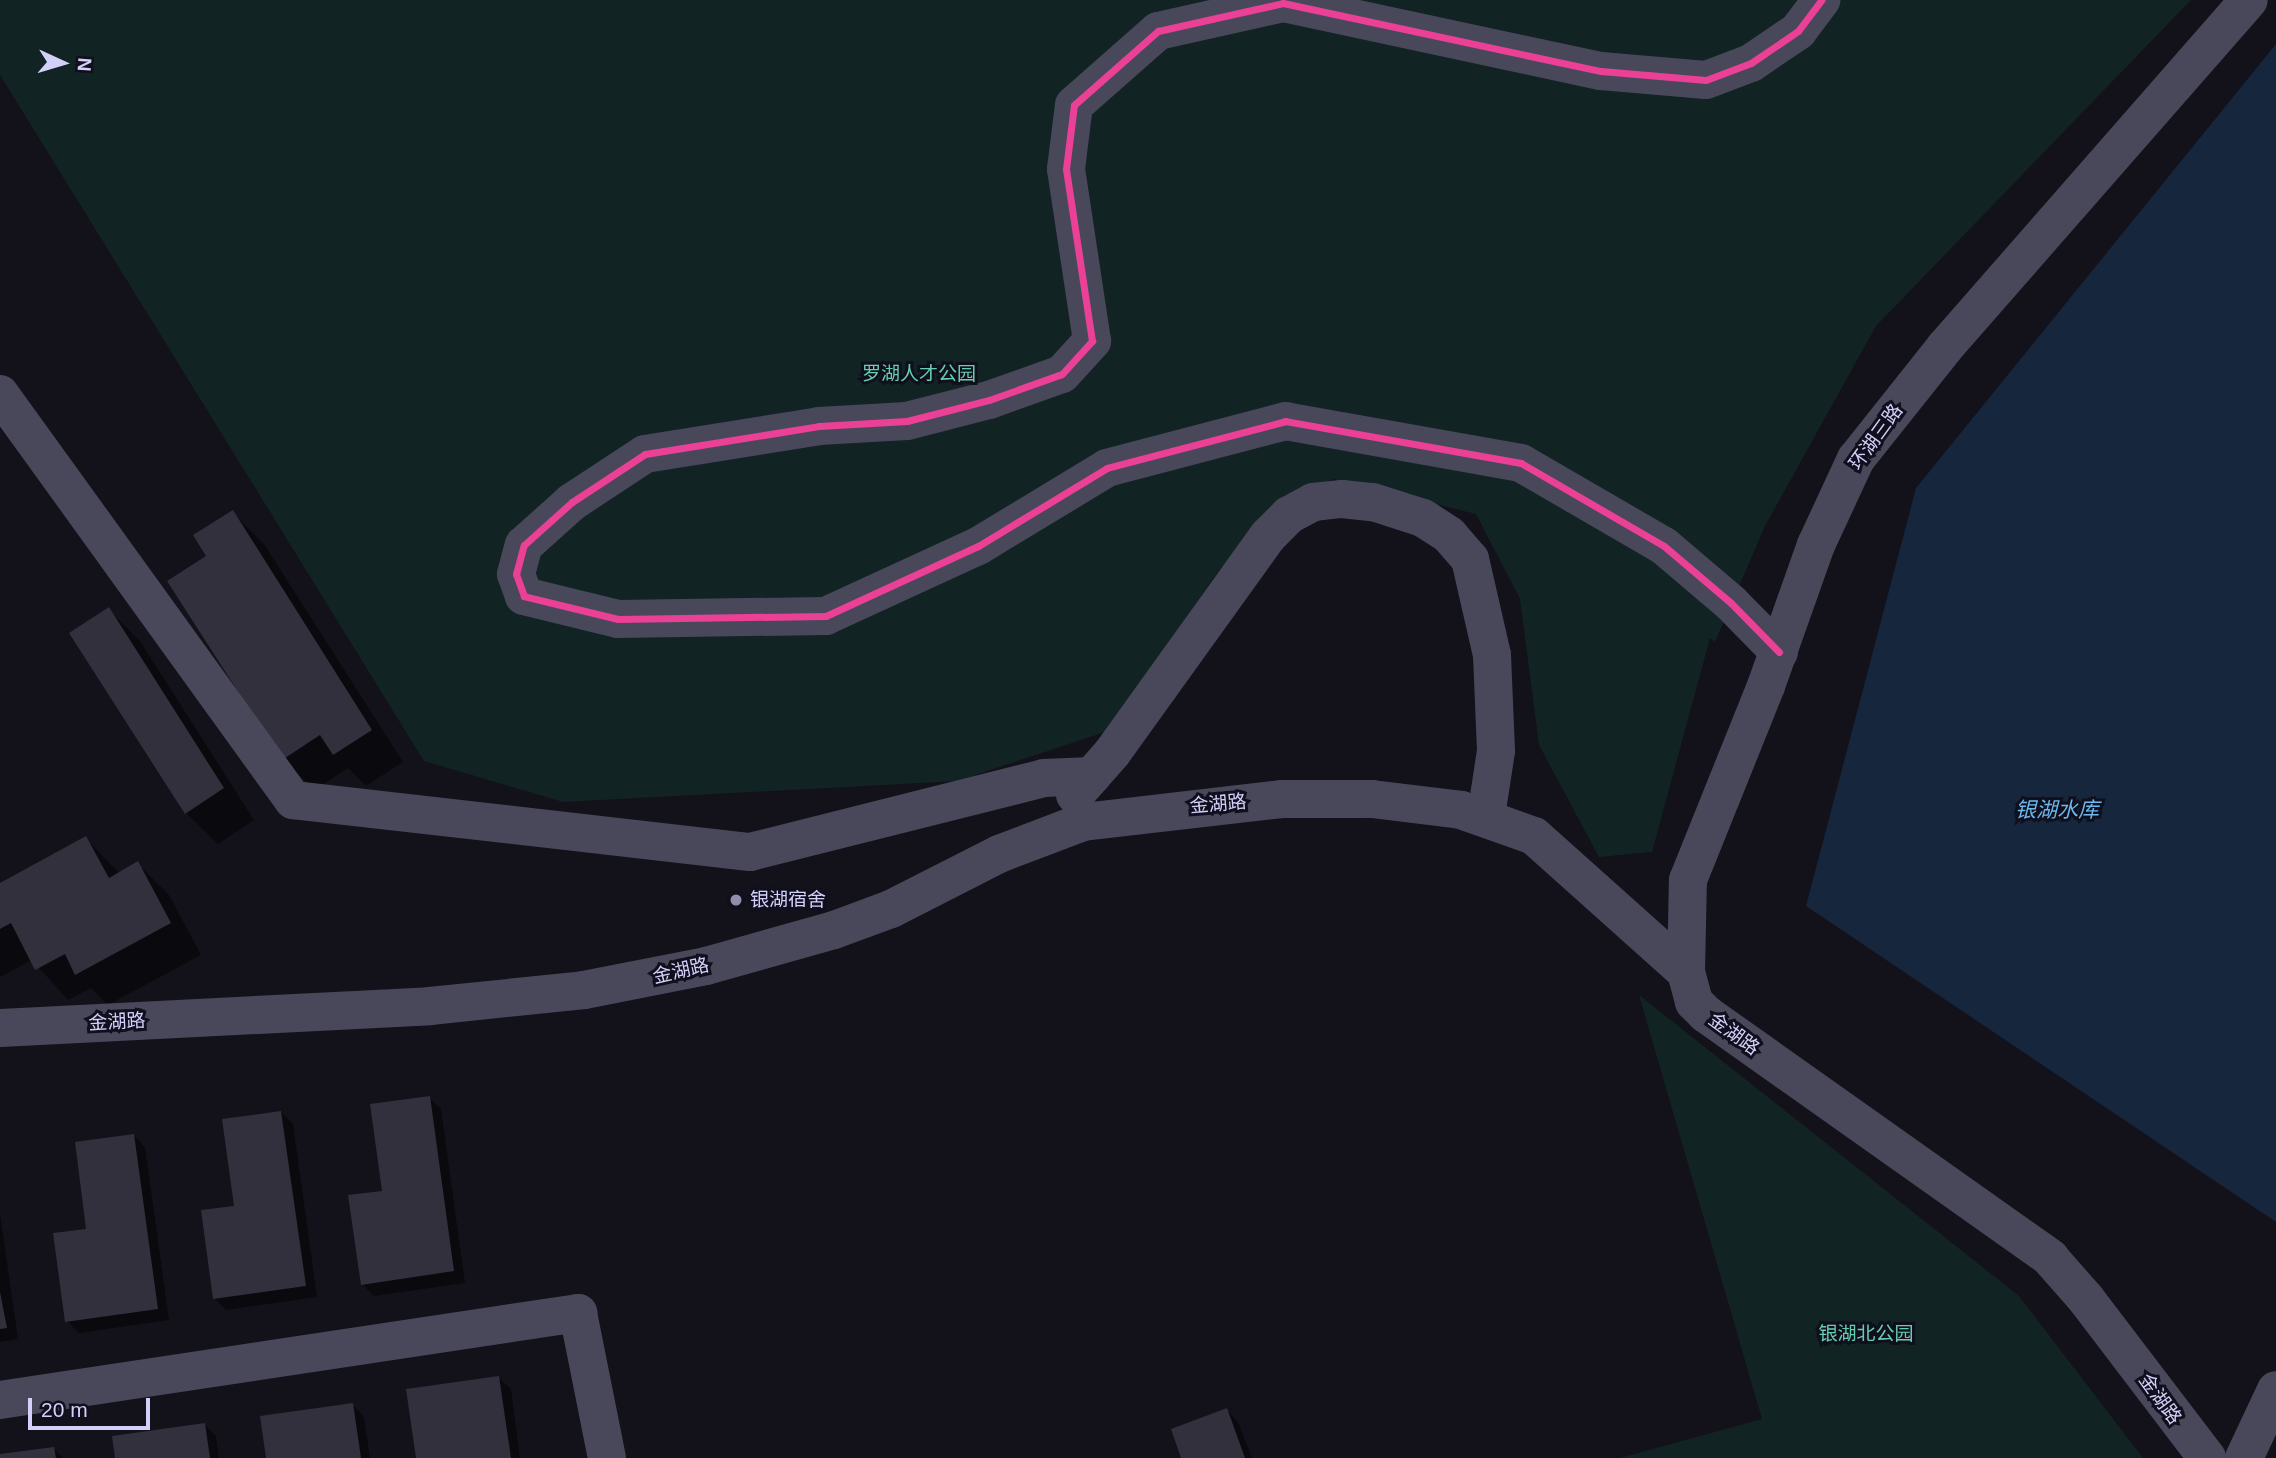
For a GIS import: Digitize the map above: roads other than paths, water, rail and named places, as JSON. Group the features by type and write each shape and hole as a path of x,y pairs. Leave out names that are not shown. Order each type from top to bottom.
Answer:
{"street":[{"path":"1779,652 1731,603 1664,546 1521,463 1286,421 1107,468 978,546 827,616 618,619 524,596 516,574 524,545 572,502 645,454 819,426 907,421 989,400 1062,374 1092,341 1066,169 1074,105 1158,32 1283,3 1601,71 1706,80 1751,64 1798,31 1821,0"},
{"name":"环湖三路","path":"1686,972 1688,880 1779,652 1815,545 1856,459 1945,347 2249,0"},
{"path":"0,394 293,800 750,852 1044,778 1092,776"},
{"path":"1040,836 1092,776 1268,536 1289,514 1313,502 1373,502 1423,518 1449,535 1470,559 1492,655 1496,751 1486,816"},
{"name":"金湖路","path":"0,1028 430,1006 635,981 846,926 891,909 1040,836 1083,822 1135,813 1282,799 1372,799 1486,816 1534,836 1686,972 1687,987 1706,1014 2050,1258 2080,1291 2207,1458"},
{"path":"0,1400 578,1313 607,1458"},
{"path":"2244,1458 2276,1390"}],"water":[{"name":"银湖水库","path":"2276,44 2276,1222 1806,906 1916,488"}],"place":[{"name":"银湖宿舍","path":"736,900"}],"park label":[{"name":"罗湖人才公园","path":"919,374"},
{"name":"银湖北公园","path":"1866,1334"}]}
